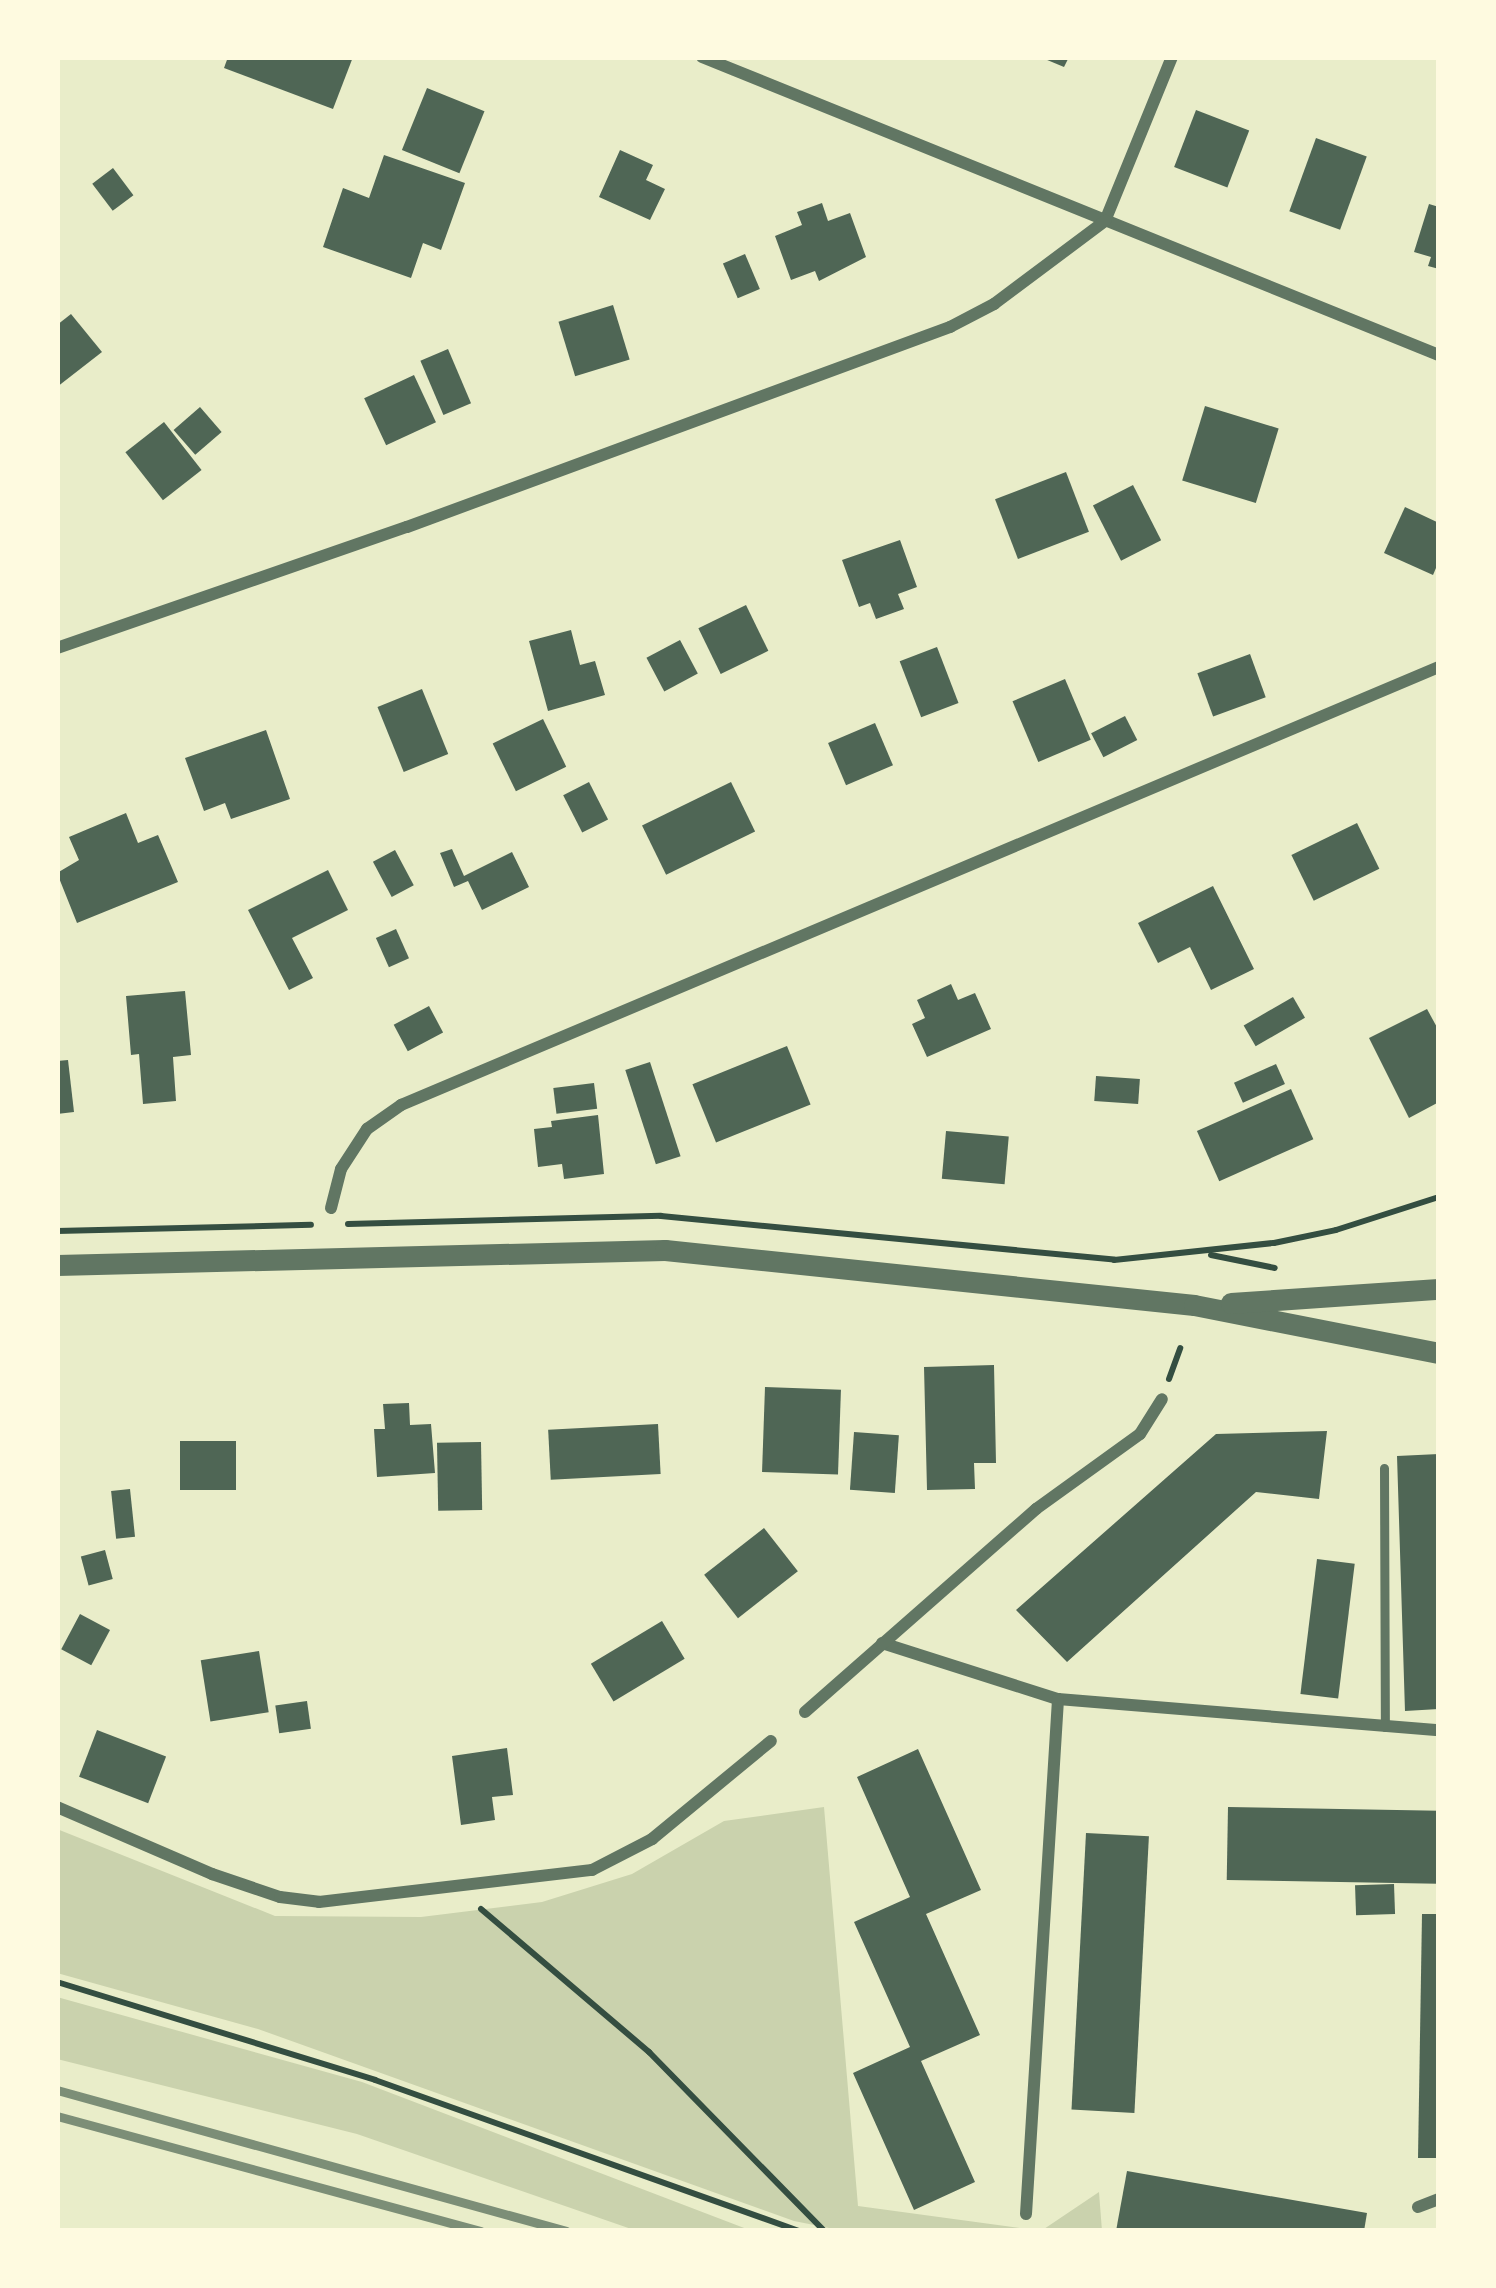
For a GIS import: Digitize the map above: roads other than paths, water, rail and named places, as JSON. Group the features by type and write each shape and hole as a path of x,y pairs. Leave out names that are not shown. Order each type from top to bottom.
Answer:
{"street":[{"path":"701,57 1439,355"},
{"path":"57,648 407,527 950,327 994,304 1105,221 1172,57"},
{"path":"331,1208 341,1169 367,1129 401,1106 1439,668"},
{"path":"57,1265 665,1250 1194,1305 1439,1353"},
{"path":"1194,1305 1439,1289"},
{"path":"805,1712 1036,1509 1140,1434 1162,1399"},
{"path":"882,1643 1058,1699 1439,1730"},
{"path":"1026,2213 1058,1699"},
{"path":"57,1807 280,1897 319,1902 592,1870 698,1805 771,1741"},
{"path":"1418,2207 1439,2199"}],"lane":[{"path":"1384,1468 1385,1727"}],"railway":[{"path":"57,2090 566,2231"},
{"path":"57,2116 481,2231"}]}
